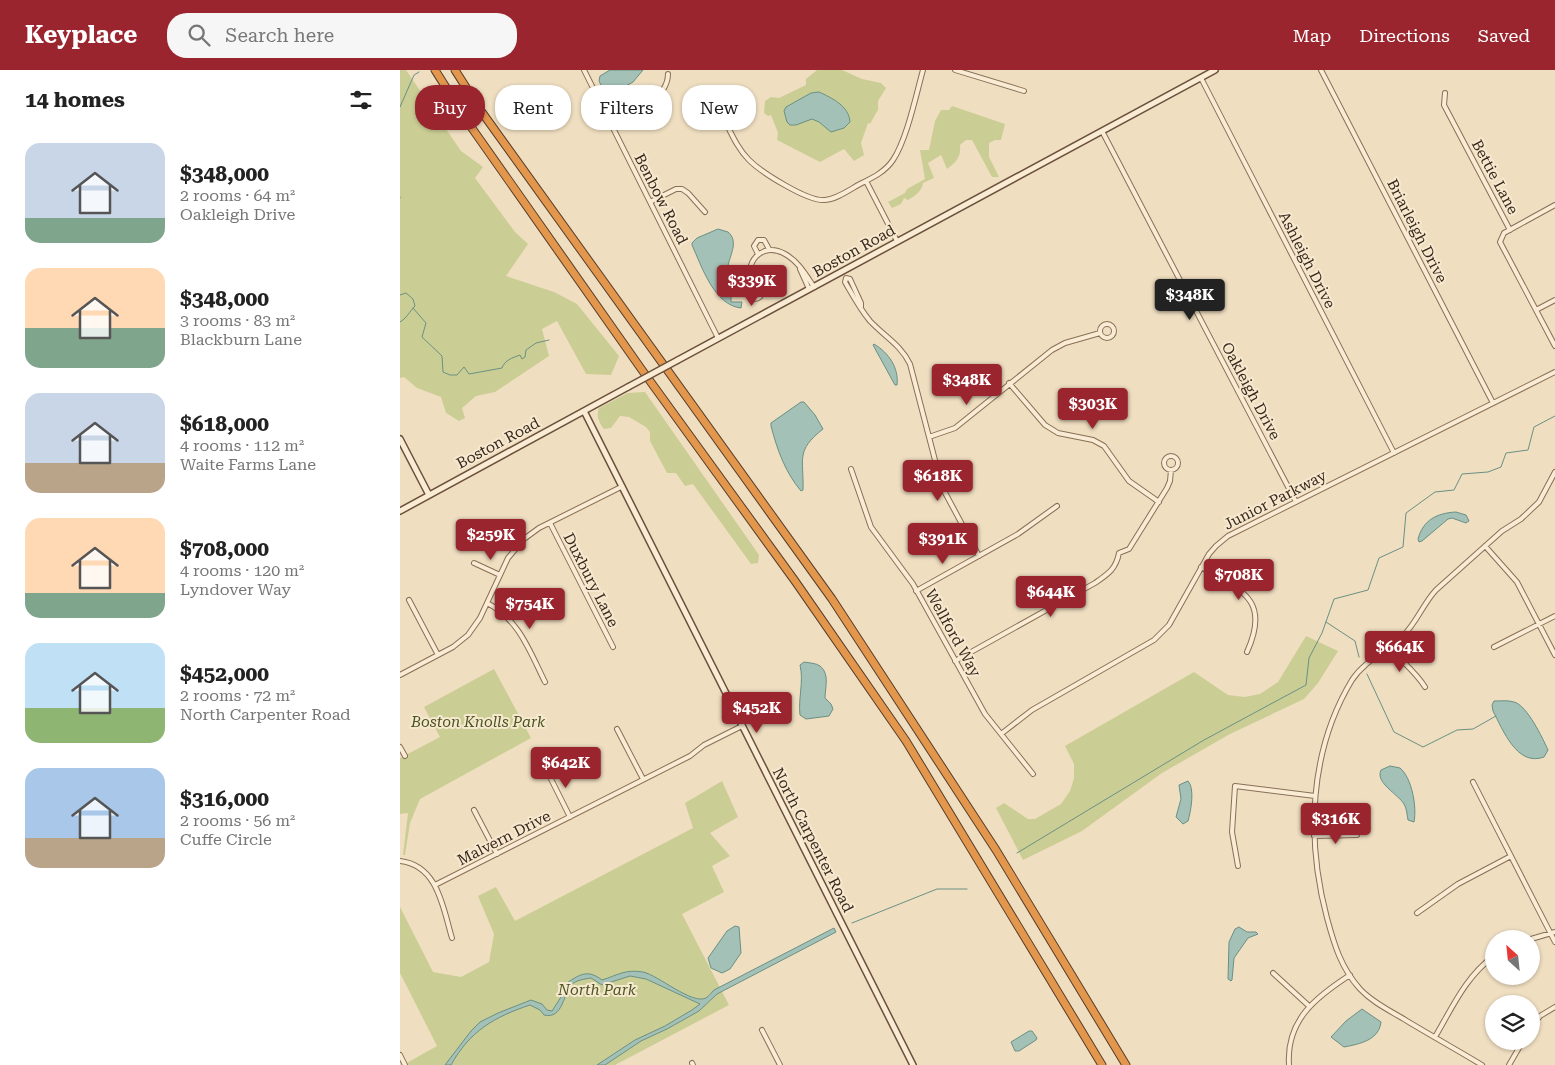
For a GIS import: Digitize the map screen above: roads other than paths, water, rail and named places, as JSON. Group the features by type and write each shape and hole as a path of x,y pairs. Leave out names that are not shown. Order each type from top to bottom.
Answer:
{"highway":[{"path":"435,70 469,124 642,370 796,581 906,741 1102,1065"},
{"path":"455,70 481,111 832,599 996,850 1126,1065"}],"street":[{"name":"Benbow Road","path":"584,70 592,85"},
{"path":"730,130 736,143 749,160 803,195 813,199 824,200 833,198 866,181 886,168 892,161 901,148 923,70"},
{"path":"955,70 1024,92"},
{"name":"Boston Road","path":"400,511 1215,70"},
{"name":"Briarleigh Drive","path":"1321,70 1493,403"},
{"path":"666,85 668,74"},
{"name":"Ashleigh Drive","path":"1200,78 1394,453"},
{"name":"Bettie Lane","path":"1445,93 1444,105 1510,230 1501,236 1501,246 1555,346"},
{"name":"Benbow Road","path":"614,130 718,338"},
{"name":"Oakleigh Drive","path":"1102,131 1296,502"},
{"path":"866,181 897,241"},
{"path":"650,202 682,188 705,212"},
{"path":"1510,230 1555,205"},
{"path":"758,254 754,246 758,240 764,240 769,249"},
{"path":"752,286 749,273 751,265 758,254 769,249 786,254 794,261 812,288"},
{"path":"842,271 846,278 850,279 861,307 870,320 908,358 943,491 979,556"},
{"path":"1536,310 1555,300"},
{"path":"929,436 954,428 1052,350 1066,343 1100,333"},
{"name":"Junior Parkway","path":"1001,734 1032,710 1154,640 1169,624 1214,548 1226,538 1555,372"},
{"path":"1010,383 1045,425 1061,434 1090,439 1104,446 1128,481 1159,502"},
{"name":"North Carpenter Road","path":"584,411 913,1065"},
{"path":"400,439 429,495"},
{"name":"Wellford Way","path":"851,469 871,527 916,590 983,711 1033,774"},
{"path":"955,661 1100,580 1115,567 1119,553 1129,549 1159,502 1169,484 1171,470"},
{"path":"1482,1065 1375,1001 1350,976 1337,953 1316,870 1314,836 1315,796 1322,754 1331,726 1352,681 1363,666 1389,648 1407,632 1426,600 1436,590 1502,531 1521,519 1539,502 1555,472"},
{"path":"400,675 453,647 468,635 480,618 508,558 518,545 532,533 621,487"},
{"path":"916,590 1023,531 1057,506"},
{"name":"Duxbury Lane","path":"550,523 613,647"},
{"path":"1485,546 1517,582 1555,655"},
{"path":"474,563 500,575"},
{"path":"1201,568 1241,590 1252,603 1256,627 1247,652"},
{"path":"409,600 438,655"},
{"path":"487,603 503,612 514,623 546,682"},
{"path":"1494,647 1555,616"},
{"path":"1389,648 1401,662 1419,677 1425,687"},
{"name":"Malvern Drive","path":"435,885 690,756 704,745 742,726"},
{"path":"617,729 643,780"},
{"path":"400,747 405,756"},
{"path":"546,769 570,817"},
{"path":"1473,782 1553,933 1555,942"},
{"path":"1238,866 1232,832 1235,786 1315,796"},
{"path":"474,810 497,854"},
{"path":"1314,836 1357,835"},
{"path":"1417,914 1458,884 1511,856"},
{"path":"400,860 411,863 423,870 435,885 452,938"},
{"path":"1540,937 1553,933"},
{"path":"1435,1037 1469,980 1485,963"},
{"path":"1273,973 1309,1006"},
{"path":"1289,1065 1289,1052 1294,1032 1302,1015 1323,994 1350,976"},
{"path":"1540,1016 1555,1007"},
{"path":"762,1030 780,1065"},
{"path":"1509,1065 1518,1050"},
{"path":"400,1055 405,1065"}],"water":[{"path":"610,70 643,70 633,82 628,85 601,85 599,81 600,76"},
{"path":"819,92 843,107 847,111 850,122 844,128 831,132 812,119 796,125 790,125 787,122 784,111 786,107 811,93"},
{"path":"718,229 728,232 733,240 733,248 727,269 728,291 731,291 731,302 742,302 741,308 723,300 716,293 692,245 697,238"},
{"path":"874,344 888,356 895,367 897,385 895,385"},
{"path":"801,402 804,402 815,415 823,429 808,443 805,450 802,463 803,490 801,491 790,476 782,460 773,435 771,423"},
{"path":"1456,512 1466,515 1469,521 1466,523 1452,518 1448,519 1419,542 1420,532 1427,522 1437,516"},
{"path":"804,662 818,665 825,673 825,698 833,709 829,716 806,719 800,715 800,665"},
{"path":"1494,701 1514,702 1524,709 1534,723 1548,750 1544,757 1534,759 1526,757 1512,745 1493,711 1492,705"},
{"path":"1390,766 1400,768 1408,779 1414,801 1414,822 1408,820 1404,804 1381,779 1381,770"},
{"path":"1188,781 1192,794 1191,806 1188,821 1183,824 1176,817 1181,799 1179,785"},
{"path":"735,926 739,927 741,953 730,969 722,973 711,968 708,958 727,931"},
{"path":"1239,927 1247,932 1256,932 1258,934 1248,938 1234,958 1231,981 1228,979 1229,942 1235,929"},
{"path":"834,928 836,932 717,994 699,1011 641,1041 605,1065 597,1065 635,1040 665,1026 700,1004 646,979 630,976 602,985 591,978 583,979 571,985 559,1010 555,1013 544,1015 540,1010 530,1005 494,1020 466,1043 451,1065 445,1065 480,1022 531,1000 542,1004 547,1010 552,1011 563,994 567,983 581,975 589,974 602,980 626,972 643,972 684,994 700,999 706,998 714,990"},
{"path":"1362,1009 1381,1022 1377,1033 1368,1040 1344,1047 1331,1037 1346,1021"},
{"path":"1032,1031 1037,1038 1036,1040 1019,1051 1015,1051 1011,1042"}],"waterway":[{"path":"400,107 414,75 419,72"},
{"path":"400,295 406,293 413,299 415,306 400,322"},
{"path":"413,308 426,323 422,337 442,356 443,372 450,375 457,375 464,367 469,374 502,368 512,358 520,355 522,359 525,357 526,350 536,343 549,340"},
{"path":"1017,853 1204,740 1306,685 1309,658 1322,633 1334,599 1368,590 1379,558 1403,547 1406,513 1435,492 1454,490 1462,474 1488,472 1501,467 1506,453 1528,450 1534,427 1555,416"},
{"path":"1326,622 1355,641 1359,657"},
{"path":"1367,674 1394,732 1423,747 1457,730 1473,729 1496,716"},
{"path":"852,923 937,889 967,889"}],"park label":[{"name":"Boston Knolls Park","path":"478,722"},
{"name":"North Park","path":"597,990"}]}
